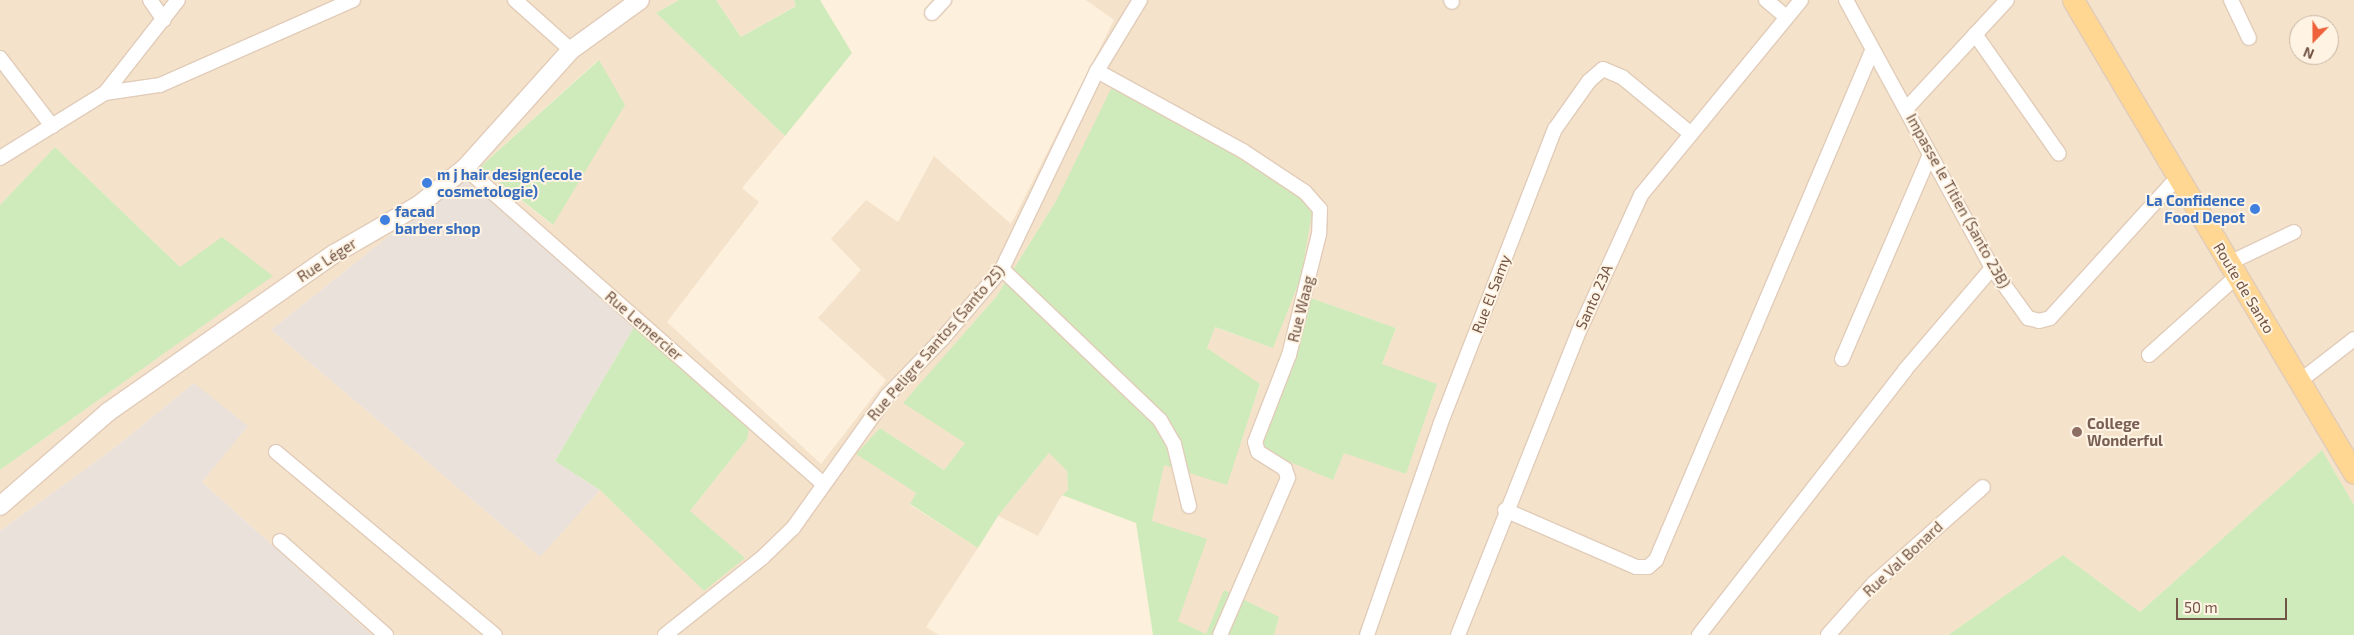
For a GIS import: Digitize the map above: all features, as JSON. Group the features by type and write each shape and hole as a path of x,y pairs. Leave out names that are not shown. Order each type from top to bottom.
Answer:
{"main road":[{"name":"Route de Santo","path":"2073,0 2354,473"}],"street":[{"path":"150,0 164,20"},
{"path":"0,158 105,92 178,0"},
{"path":"105,92 160,85 353,0"},
{"path":"515,0 571,50"},
{"name":"Rue Léger","path":"0,506 108,412 334,254 419,205 465,168 571,50 640,0"},
{"path":"932,13 944,0"},
{"name":"Rue Peligre Santos (Santo 25)","path":"665,635 763,557 793,528 887,396 943,338 1002,269 1097,71 1140,0"},
{"path":"1766,0 1785,16"},
{"name":"Santo 23A","path":"1458,635 1505,510 1580,329 1641,195 1785,16 1801,0"},
{"name":"Impasse le Titien (Santo 23B)","path":"1846,0 1872,51 1906,108 1992,268 2028,318 2039,321 2050,318 2178,176"},
{"path":"1906,108 2007,0"},
{"path":"2231,0 2249,38"},
{"path":"1975,34 2059,154"},
{"path":"1505,510 1636,567 1648,567 1656,560 1872,51"},
{"path":"0,58 52,126"},
{"name":"Rue El Samy","path":"1367,635 1440,425 1554,129 1589,81 1603,69 1622,77 1690,133"},
{"name":"Rue Waag","path":"1097,71 1243,151 1305,192 1320,209 1319,234 1289,355 1255,442 1258,452 1285,469 1288,478 1220,635"},
{"path":"1842,359 1930,155"},
{"name":"Rue Lemercier","path":"465,168 824,484"},
{"path":"2149,355 2233,269 2294,232"},
{"path":"1699,635 1905,370 1992,268"},
{"path":"1002,269 1160,420 1174,444 1189,506"},
{"path":"2300,381 2354,339"},
{"path":"276,452 495,635"},
{"name":"Rue Val Bonard","path":"1828,635 1874,583 1983,487"},
{"path":"280,541 386,635"}],"shaded area":[{"path":"0,0 679,0 656,13 785,136 742,188 759,202 667,322 821,464 886,380 818,318 861,270 831,239 866,200 898,222 934,156 1011,224 1114,20 1086,0 2354,0 2354,505 2322,450 2140,612 2063,555 1948,635 1274,635 1279,617 1206,634 1177,621 1152,521 1164,464 1226,484 1260,385 1207,348 1214,327 1273,348 1056,201 996,297 904,403 966,442 944,470 880,428 857,454 916,493 910,505 978,548 926,627 939,635 372,635 202,482 194,383 113,449 0,531 0,470 272,276 180,267 55,147 0,205","holes":["598,60 553,225 552,225 480,167","464,176 747,439 690,511 704,590 600,490 539,556 271,330","1308,297 1396,328 1382,364 1406,474 1344,452 1333,480"]},
{"path":"716,0 794,0 797,5 741,37"},
{"path":"464,176 636,324 555,461 600,490 540,557 271,330"},
{"path":"194,383 248,426 202,482 372,635 0,635 0,531 113,449"},
{"path":"1049,453 1067,471 1068,490 1062,495 1038,536 998,516"}],"green space":[{"path":"679,0 716,0 741,37 796,6 794,0 820,0 852,53 785,136 656,13"},
{"path":"599,60 625,105 553,225 480,167"},
{"path":"1113,85 1262,168 1313,207 1301,277 1273,348 1215,327 1207,348 1260,384 1227,485 1164,465 1152,521 1207,539 1178,621 1206,634 1224,590 1279,617 1274,635 1153,635 1136,523 1062,495 1068,490 1067,471 1049,453 998,516 978,548 910,504 916,493 856,454 880,428 944,470 965,443 903,403 996,297 1056,201"},
{"path":"55,147 180,267 222,237 273,276 0,470 0,205"},
{"path":"1308,297 1396,328 1382,364 1437,384 1406,474 1344,453 1333,480 1257,448"},
{"path":"636,324 749,428 747,439 690,511 745,558 704,591 600,490 555,461"},
{"path":"2322,450 2354,505 2354,635 1948,635 2063,555 2140,612"}],"place":[{"name":"m j hair design(ecole cosmetologie)","path":"427,183"},
{"name":"La Confidence Food Depot","path":"2255,209"},
{"name":"facad barber shop","path":"385,220"},
{"name":"College Wonderful","path":"2077,432"}]}
